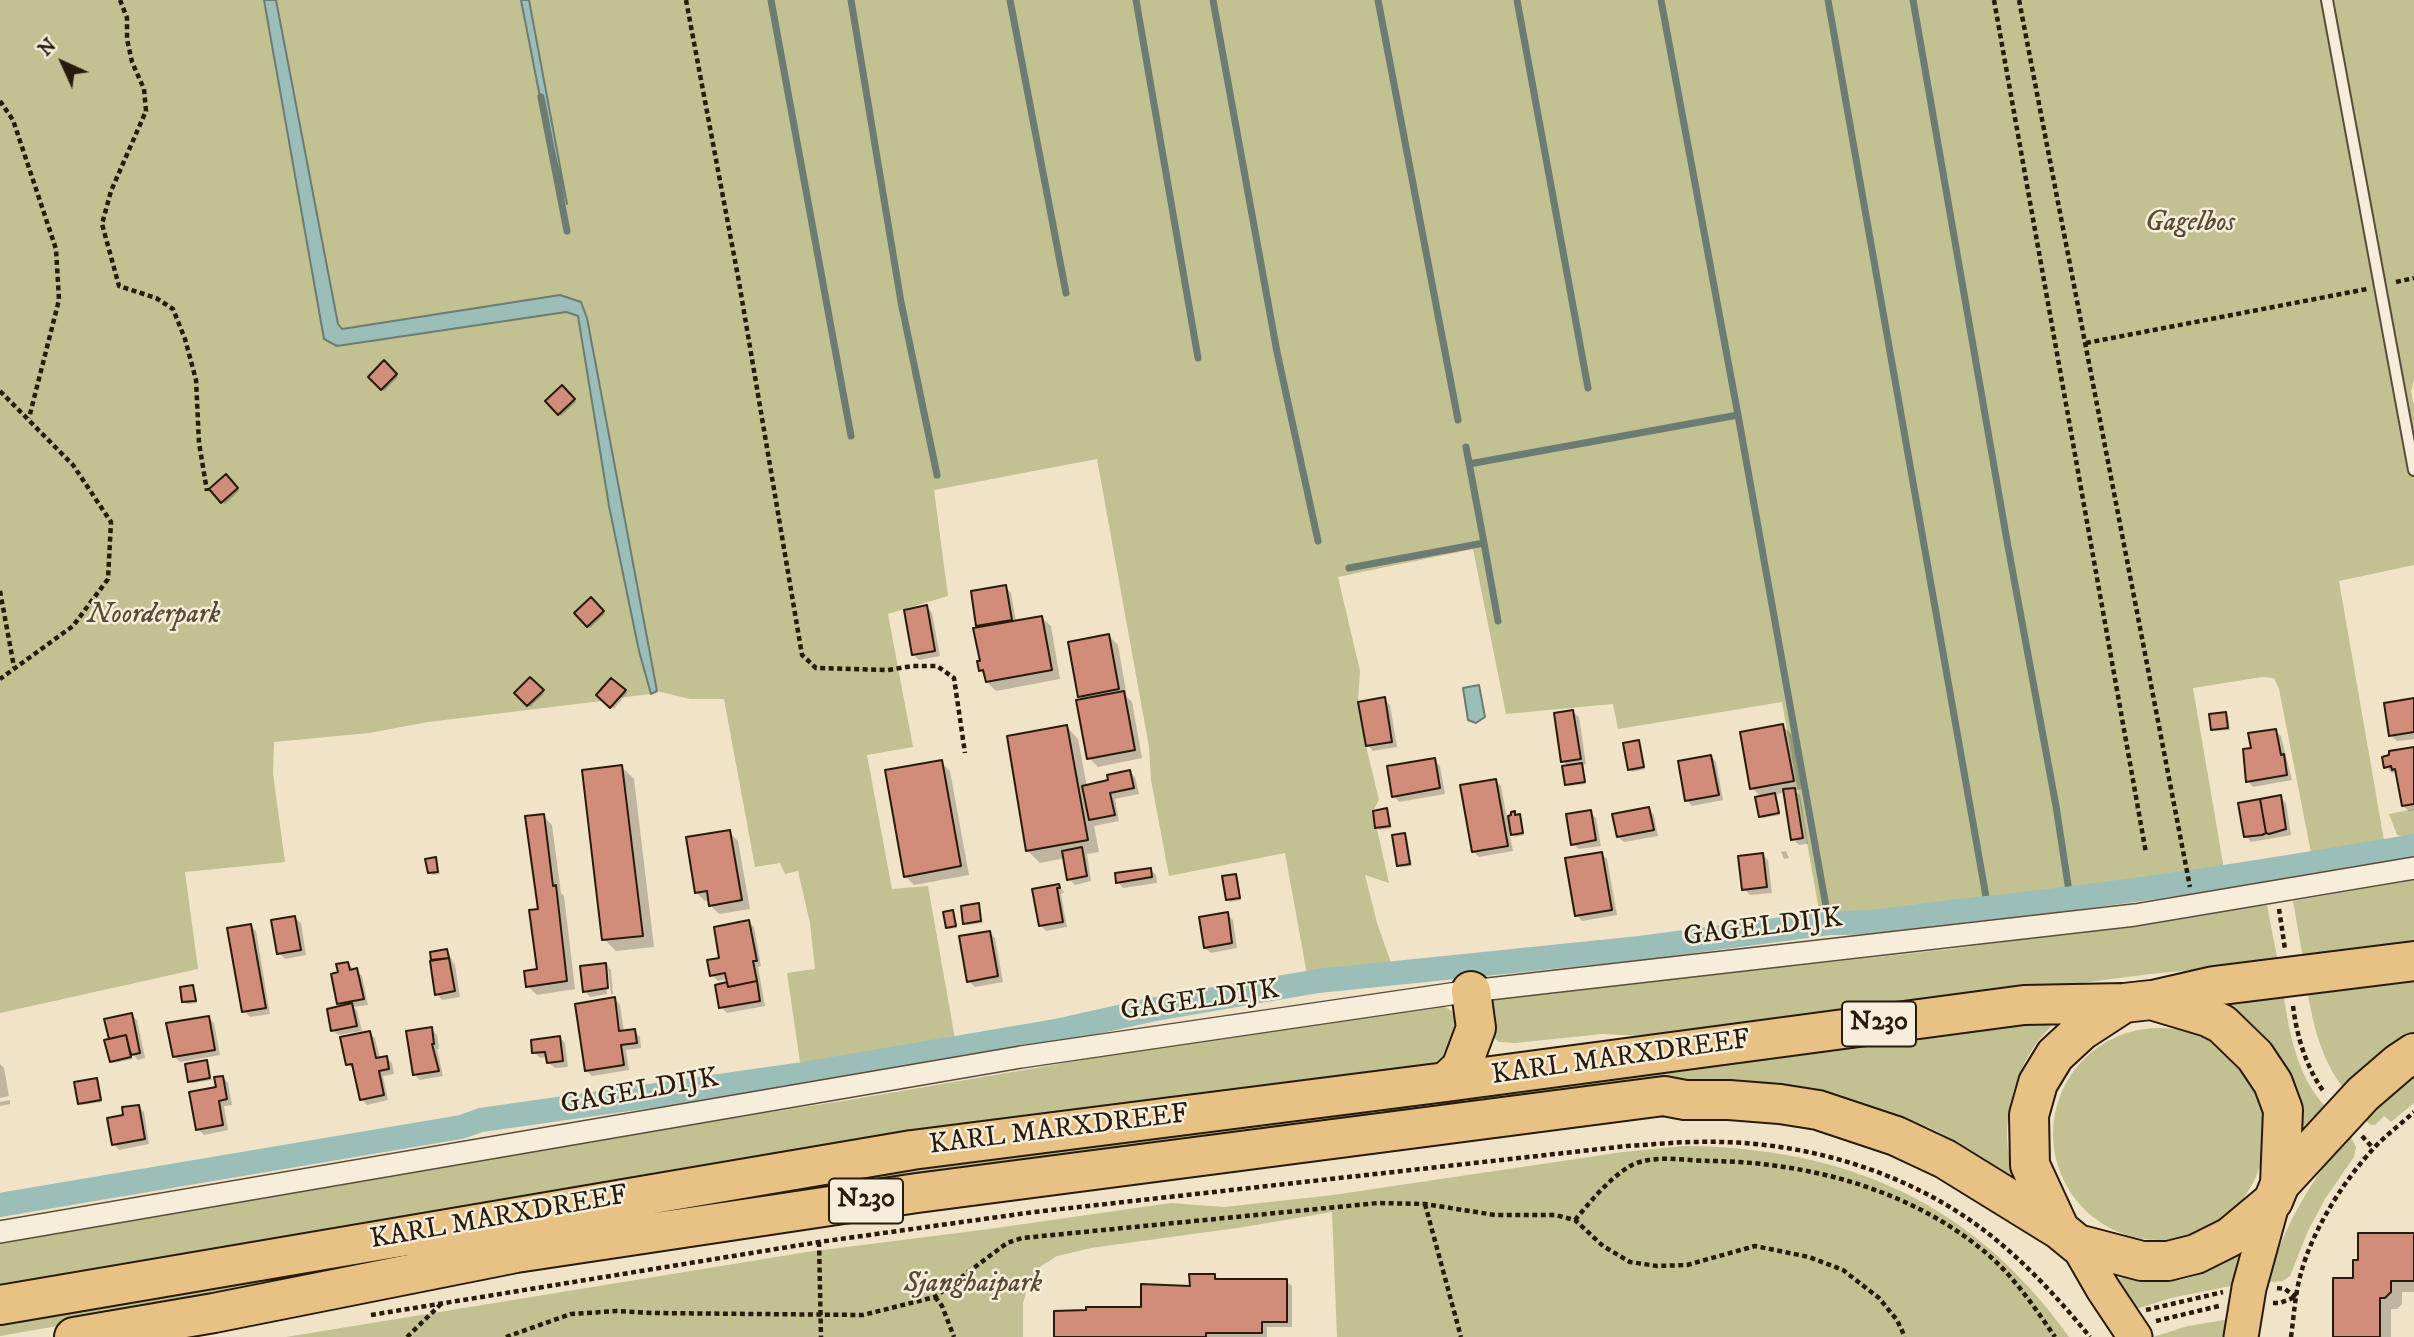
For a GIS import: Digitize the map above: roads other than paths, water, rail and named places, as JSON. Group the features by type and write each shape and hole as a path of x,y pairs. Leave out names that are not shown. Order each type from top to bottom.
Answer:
{"highway":[{"name":"N230","path":"2414,961 2214,985 2138,1002 2081,1031 2055,1055 2038,1083 2029,1115 2030,1165 2068,1237 2142,1261 2168,1261 2196,1254 2230,1237 2276,1192 2343,1114 2399,1063 2414,1054"},
{"name":"N230","path":"2138,1002 2208,1017 2221,1024 2255,1056 2273,1083 2283,1110 2276,1192"},
{"name":"KARL MARXDREEF","path":"0,1305 912,1150 2024,1005 2138,1002"},
{"path":"1473,1009 1502,1055 1539,1070"},
{"path":"1446,1082 1461,1068 1473,1009"},
{"name":"KARL MARXDREEF","path":"74,1337 214,1313 516,1253 931,1191 1664,1096 1685,1100 1768,1103 1818,1110 1896,1136 1945,1159 2068,1237"}],"main road":[{"path":"2241,1337 2248,1295 2276,1192"},
{"path":"2068,1237 2130,1329"}],"street":[{"name":"GAGELDIJK","path":"0,1232 1021,1057 1473,1009 2135,915 2414,868"}],"lane":[{"path":"2326,0 2414,470"}],"water":[{"path":"264,0 276,0 338,324 342,329 560,295 581,302 587,318 657,691 651,694 639,651 609,506 578,316 566,312 337,346 324,339"},
{"path":"521,0 529,0 567,204 539,92"},
{"path":"1479,685 1485,717 1476,723 1468,720 1463,688"}],"waterway":[{"path":"771,0 851,436"},
{"path":"851,0 901,302 937,475"},
{"path":"1010,0 1066,293"},
{"path":"1136,0 1198,358"},
{"path":"1213,0 1277,352 1318,541"},
{"path":"1378,0 1458,420"},
{"path":"1517,0 1588,388"},
{"path":"1661,0 1829,923"},
{"path":"1828,0 1988,908"},
{"path":"1913,0 2070,898"},
{"path":"541,97 567,231"},
{"path":"1469,464 1738,415"},
{"path":"1466,447 1484,543"},
{"path":"1349,568 1484,543 1498,621"},
{"path":"0,1205 461,1127 481,1120 797,1075 1061,1030 1150,1010 1318,981 1640,948 1829,923 1888,920 2041,902 2414,846"}],"park label":[{"name":"Gagelbos","path":"2190,224"},
{"name":"Noorderpark","path":"154,616"},
{"name":"Sjanghaipark","path":"973,1285"}]}
